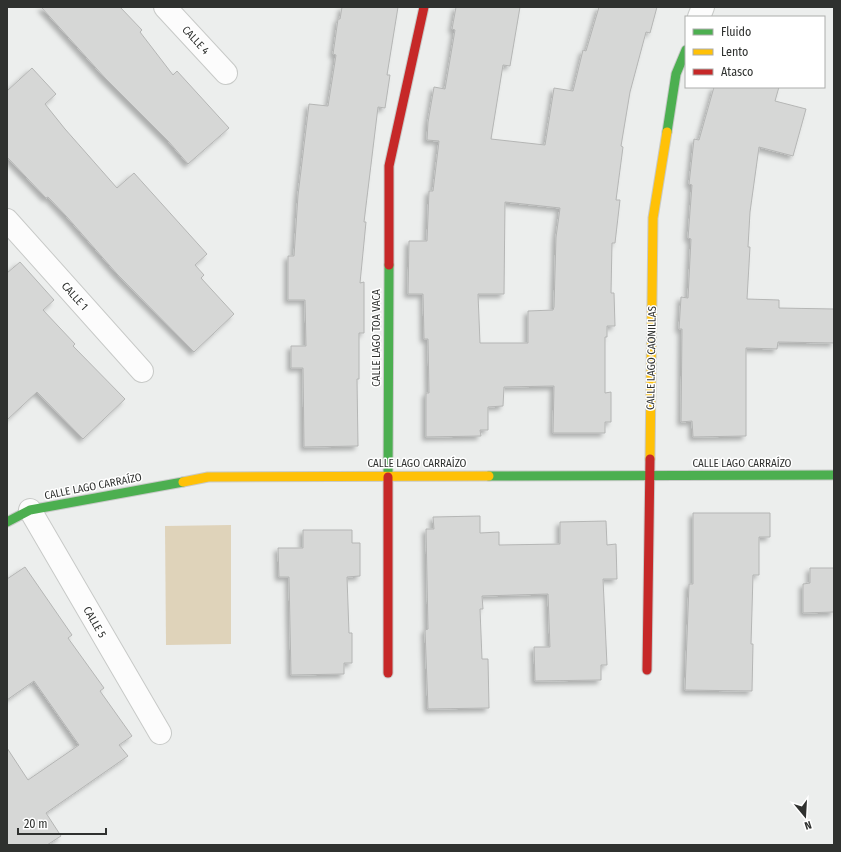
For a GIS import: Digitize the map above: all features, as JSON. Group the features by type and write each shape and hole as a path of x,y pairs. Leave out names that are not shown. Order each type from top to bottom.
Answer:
{"street":[{"name":"CALLE 4","path":"165,7 226,73"},
{"name":"CALLE LAGO TOA VACA","path":"388,673 387,476 389,166 424,7"},
{"name":"CALLE LAGO CAONILLAS","path":"647,670 653,218 676,74 685,52"},
{"name":"CALLE 1","path":"7,220 142,371"},
{"name":"CALLE LAGO CARRAÍZO","path":"7,522 30,510 208,476 834,475"},
{"name":"CALLE 5","path":"30,510 160,733"}],"shaded area":[{"path":"231,525 231,644 166,645 165,526"}],"building":[{"path":"41,7 120,7 142,30 140,32 173,75 177,71 229,128 188,164 169,142 105,78"},
{"path":"342,7 398,7 387,75 390,75 385,108 378,107 364,222 366,222 360,283 364,282 364,333 359,333 359,379 357,379 358,446 304,447 303,368 291,368 291,346 306,346 305,300 288,300 288,256 294,256 298,195 309,104 328,106 336,55 333,54 338,19 340,19"},
{"path":"456,7 520,7 510,66 503,65 491,139 545,145 554,88 573,91 583,50 586,51 599,7 657,7 650,33 646,32 630,92 621,146 623,147 616,200 620,200 615,243 612,243 611,293 614,293 615,326 607,326 607,337 605,337 605,393 611,392 611,422 605,422 605,433 553,433 554,386 504,387 503,406 488,407 488,430 480,430 481,436 426,437 426,393 429,393 428,339 424,339 423,294 408,294 409,241 427,241 429,191 433,191 439,141 427,140 428,122 434,87 445,89 455,30 452,29","holes":["505,202 560,208 556,237 553,310 528,311 528,343 480,343 478,294 504,294"]},
{"path":"32,68 56,94 45,104 117,188 134,173 207,254 195,265 204,275 201,278 234,314 194,352 117,274 48,197 46,198 7,157 7,91"},
{"path":"714,88 779,88 775,101 806,109 793,156 759,147 750,212 748,247 750,247 747,299 779,300 779,308 834,309 834,343 778,342 777,349 746,348 746,436 693,437 692,421 681,422 682,329 679,329 681,297 688,298 691,239 688,238 692,185 689,184 694,139 699,140"},
{"path":"20,262 54,300 43,310 75,344 73,346 125,399 83,439 37,392 7,420 7,273"},
{"path":"693,513 770,513 770,537 759,537 759,575 753,575 751,644 753,644 752,691 685,690 689,584 693,584"},
{"path":"480,516 480,533 499,532 499,545 560,544 560,522 606,521 607,545 616,544 617,579 603,579 607,665 601,665 601,680 535,681 534,647 550,647 548,594 482,596 483,609 480,609 482,659 488,659 489,708 428,709 425,630 428,629 426,529 434,529 433,517"},
{"path":"303,530 352,530 352,543 360,543 360,576 347,577 349,633 352,633 352,663 344,663 344,674 291,675 289,577 279,577 278,548 303,548"},
{"path":"25,567 72,635 68,638 104,688 100,691 132,736 119,745 128,756 46,813 61,836 47,845 7,845 7,748 28,780 79,745 34,681 7,700 7,579"},
{"path":"810,568 834,568 834,612 803,613 803,584 810,583"}],"traffic: fast":[{"path":"667,132 676,74 685,52"},
{"path":"388,477 389,265"},
{"path":"489,476 834,475"},
{"path":"7,522 30,510 183,482"}],"traffic: slow":[{"path":"650,459 653,218 667,132"},
{"path":"183,482 208,477 489,476"}],"traffic: jam":[{"path":"389,265 389,166 424,7"},
{"path":"647,670 650,459"},
{"path":"388,477 388,673"}]}
